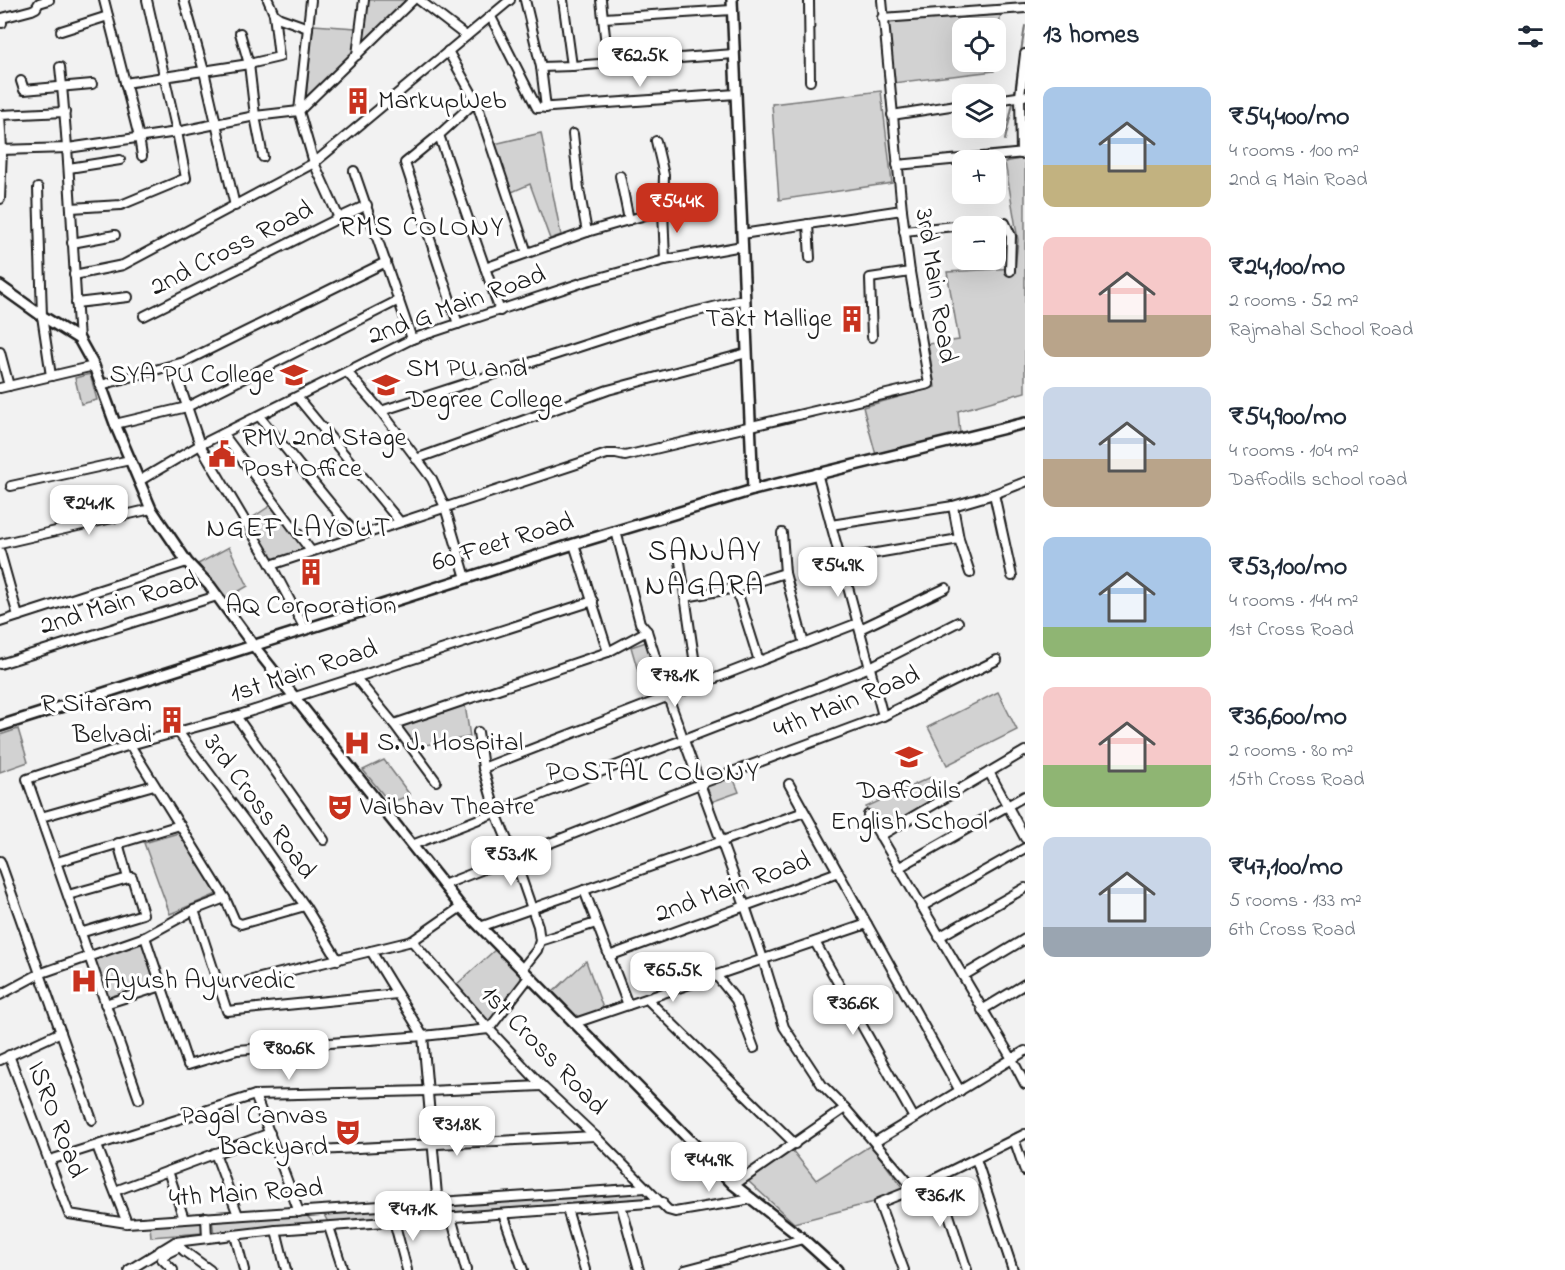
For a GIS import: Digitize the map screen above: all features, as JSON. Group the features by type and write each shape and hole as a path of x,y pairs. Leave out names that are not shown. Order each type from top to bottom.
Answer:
{"street":[{"path":"2,23 2,18 16,11 36,8 39,3 49,0"},
{"path":"104,0 142,156"},
{"path":"71,208 121,205 186,178 147,0"},
{"path":"184,0 204,71 235,206"},
{"path":"125,83 249,64 279,57 274,14 268,0"},
{"path":"311,0 299,111 314,163 339,218 367,205"},
{"path":"357,55 364,0"},
{"path":"1,149 68,148 177,132 255,116 299,111 413,0"},
{"path":"419,0 466,36"},
{"path":"74,275 123,265 314,163 510,0"},
{"path":"525,0 541,67 546,108"},
{"path":"563,0 572,66"},
{"path":"601,0 608,63"},
{"path":"809,0 810,81"},
{"name":"3rd Main Road","path":"271,565 607,454 625,456 930,384 904,231 882,0"},
{"path":"604,18 732,5 753,490"},
{"path":"882,18 1025,8"},
{"path":"274,14 308,28"},
{"path":"61,31 108,16"},
{"path":"491,17 537,108 736,94"},
{"path":"240,33 249,64 255,116 263,157"},
{"path":"448,51 476,101 527,253"},
{"path":"541,67 734,54"},
{"path":"897,165 1023,153 1022,96 1025,54"},
{"path":"60,67 68,148 79,339 94,366 115,424 151,509 187,562 206,582 253,645 461,907 734,1185 803,1239 833,1269"},
{"path":"21,81 24,90 92,84"},
{"path":"1006,98 1022,96"},
{"path":"458,324 405,163 476,101"},
{"path":"892,115 952,107"},
{"path":"0,199 0,115 65,112"},
{"path":"573,134 586,232"},
{"path":"439,135 500,311"},
{"path":"656,141 663,175 665,260"},
{"path":"69,168 120,160"},
{"path":"354,171 412,339"},
{"path":"620,176 629,220"},
{"path":"38,188 42,316 51,376"},
{"path":"485,268 586,232 663,210"},
{"path":"742,234 902,210"},
{"name":"2nd Cross Road","path":"144,316 339,218"},
{"path":"904,231 1005,223 1011,236 1010,271"},
{"path":"808,224 810,258"},
{"path":"72,243 115,235"},
{"name":"2nd G Main Road","path":"139,481 200,445 412,339 584,282 665,260 742,246"},
{"path":"101,385 184,362 386,262"},
{"path":"872,337 870,278 910,272"},
{"path":"0,286 79,339"},
{"path":"76,303 128,297"},
{"path":"381,411 662,320 745,299"},
{"path":"115,424 187,407 399,300"},
{"path":"0,352 9,386"},
{"path":"416,459 608,390 747,353"},
{"path":"173,365 200,445 271,565 305,629"},
{"path":"0,388 94,366"},
{"path":"347,372 381,411 432,479 445,507 466,578"},
{"path":"297,397 400,522"},
{"path":"259,416 357,536"},
{"name":"60 Feet Road","path":"0,726 574,544 753,490 1025,423"},
{"path":"223,434 311,551"},
{"path":"11,486 130,460"},
{"path":"818,473 883,716"},
{"path":"831,525 953,506 1025,482"},
{"path":"994,494 1012,576"},
{"path":"953,506 959,539 970,573"},
{"path":"0,543 151,509"},
{"path":"616,531 640,623 647,631 668,697 745,906 784,1027 822,1085 845,1108 914,1189"},
{"path":"782,533 785,573 804,644"},
{"path":"841,559 959,539"},
{"path":"677,541 698,685"},
{"path":"574,544 608,652"},
{"path":"0,552 18,616"},
{"path":"0,622 187,562"},
{"path":"685,597 736,588 785,573"},
{"path":"736,588 759,661"},
{"path":"483,768 804,644 859,626 946,588"},
{"name":"2nd Main Road","path":"0,664 217,596"},
{"name":"1st Main Road","path":"41,817 27,779 130,745 179,733 295,698 593,601"},
{"path":"412,845 870,667 958,622"},
{"path":"394,724 608,652 647,631"},
{"name":"4th Main Road","path":"443,885 700,784 883,716 997,660"},
{"path":"356,678 436,781"},
{"path":"236,716 324,840"},
{"path":"478,732 483,768 496,813 538,926 540,940 596,922"},
{"name":"3rd Cross Road","path":"179,733 305,906"},
{"path":"130,745 225,898 235,921 241,924 305,906 338,960"},
{"path":"880,836 1025,751"},
{"path":"989,772 1025,838"},
{"path":"139,1099 41,817 154,784"},
{"path":"789,784 960,1091"},
{"path":"898,868 1025,796"},
{"path":"480,927 804,812"},
{"path":"868,815 1025,1084"},
{"path":"57,862 180,825"},
{"path":"118,843 128,878"},
{"path":"921,907 1025,848"},
{"path":"0,861 92,1120"},
{"name":"2nd Main Road","path":"609,956 838,872"},
{"path":"68,895 132,877 143,914 80,933"},
{"path":"939,937 1025,888"},
{"path":"584,890 628,1005"},
{"path":"0,994 39,974 145,937 194,910 225,898"},
{"path":"248,981 412,941 461,907"},
{"path":"194,910 227,1011 397,994"},
{"path":"575,1023 867,924"},
{"path":"145,937 188,1065 237,1050 489,1029 529,977"},
{"path":"963,976 1025,939"},
{"name":"1st Cross Road","path":"522,969 537,950 540,940"},
{"name":"1st Cross Road","path":"412,941 542,1086 662,1202"},
{"path":"815,942 914,1118"},
{"path":"371,951 423,1036 439,1218"},
{"path":"716,975 736,1000 754,1048"},
{"path":"982,1010 1025,984"},
{"path":"105,1004 162,986"},
{"path":"647,999 795,1144"},
{"path":"9,1055 61,1032"},
{"path":"875,1142 1025,1052"},
{"name":"ISRO Road","path":"0,1060 9,1055 68,1209"},
{"path":"50,1160 255,1095 542,1086"},
{"path":"255,1095 299,1212"},
{"path":"734,1185 845,1108"},
{"path":"115,1191 270,1133"},
{"path":"904,1270 879,1203 914,1189 1025,1134"},
{"path":"318,1150 595,1136"},
{"path":"1014,1139 1025,1171"},
{"path":"97,1146 127,1223"},
{"path":"215,1153 238,1215"},
{"path":"976,1158 1013,1270"},
{"path":"168,1171 184,1219"},
{"path":"937,1178 967,1270"},
{"name":"4th Main Road","path":"68,1209 69,1214 127,1223 646,1188"},
{"path":"129,1270 178,1244 207,1238 276,1230 662,1202 668,1210 675,1212 752,1199"},
{"path":"621,1205 639,1270"},
{"path":"567,1209 585,1270"},
{"path":"503,1214 523,1270"},
{"path":"206,1217 207,1238"},
{"path":"451,1217 466,1270"},
{"path":"394,1221 407,1270"},
{"path":"329,1227 342,1270"},
{"path":"276,1230 286,1270"},
{"path":"235,1235 244,1270"},
{"path":"685,1270 803,1239"},
{"path":"178,1244 210,1270"},
{"path":"163,1253 162,1259 173,1270"}],"shaded area":[{"path":"368,0 408,0 362,45"},
{"path":"1001,12 1000,18 952,18 952,72 986,72 893,83 888,21"},
{"path":"313,25 356,28 355,52 306,98"},
{"path":"881,91 892,183 779,200 772,104"},
{"path":"541,133 561,235 550,239 530,184 512,192 494,144"},
{"path":"1025,158 1025,392 958,411 960,434 876,455 863,407 935,387 928,344 959,340 947,272 1015,268 1018,240 1006,162"},
{"path":"90,374 97,400 81,404 75,378"},
{"path":"273,504 307,549 273,561 249,520"},
{"path":"229,547 248,586 227,598 198,564"},
{"path":"649,641 657,665 638,671 631,647"},
{"path":"998,692 1017,730 947,765 928,727"},
{"path":"465,705 470,737 414,747 401,727"},
{"path":"18,729 28,762 0,772 0,735"},
{"path":"384,760 410,795 390,803 363,770"},
{"path":"732,775 739,792 711,802 705,784"},
{"path":"931,777 941,796 880,833 866,807"},
{"path":"182,832 217,894 170,914 144,843"},
{"path":"144,941 159,985 107,1002 92,959"},
{"path":"496,949 523,979 488,1024 456,985"},
{"path":"586,961 604,1011 579,1019 553,992"},
{"path":"871,1145 905,1191 874,1202 794,1223 746,1179 792,1150 816,1180"},
{"path":"645,1191 658,1201 329,1224 323,1213"},
{"path":"305,1214 315,1224 214,1234 212,1219"},
{"path":"203,1222 202,1233 151,1237 150,1226"}],"waterway":[{"path":"1015,91 1025,26"},
{"path":"1005,140 1013,103"}],"place":[{"name":"MarkupWeb","path":"358,101"},
{"name":"Takt Mallige","path":"852,319"},
{"name":"SYA PU College","path":"294,375"},
{"name":"SM PU and Degree College","path":"386,385"},
{"name":"RMV 2nd Stage Post Office","path":"222,454"},
{"name":"AQ Corporation","path":"311,572"},
{"name":"R Sitaram Belvadi","path":"172,720"},
{"name":"S. J. Hospital","path":"357,743"},
{"name":"Daffodils English School","path":"909,757"},
{"name":"Vaibhav Theatre","path":"340,807"},
{"name":"Ayush Ayurvedic","path":"84,981"},
{"name":"Pagal Canvas Backyard","path":"348,1132"}],"district":[{"name":"RMS COLONY","path":"422,228"},
{"name":"NGEF LAYOUT","path":"299,529"},
{"name":"SANJAY NAGARA","path":"705,570"},
{"name":"POSTAL COLONY","path":"653,773"}]}
